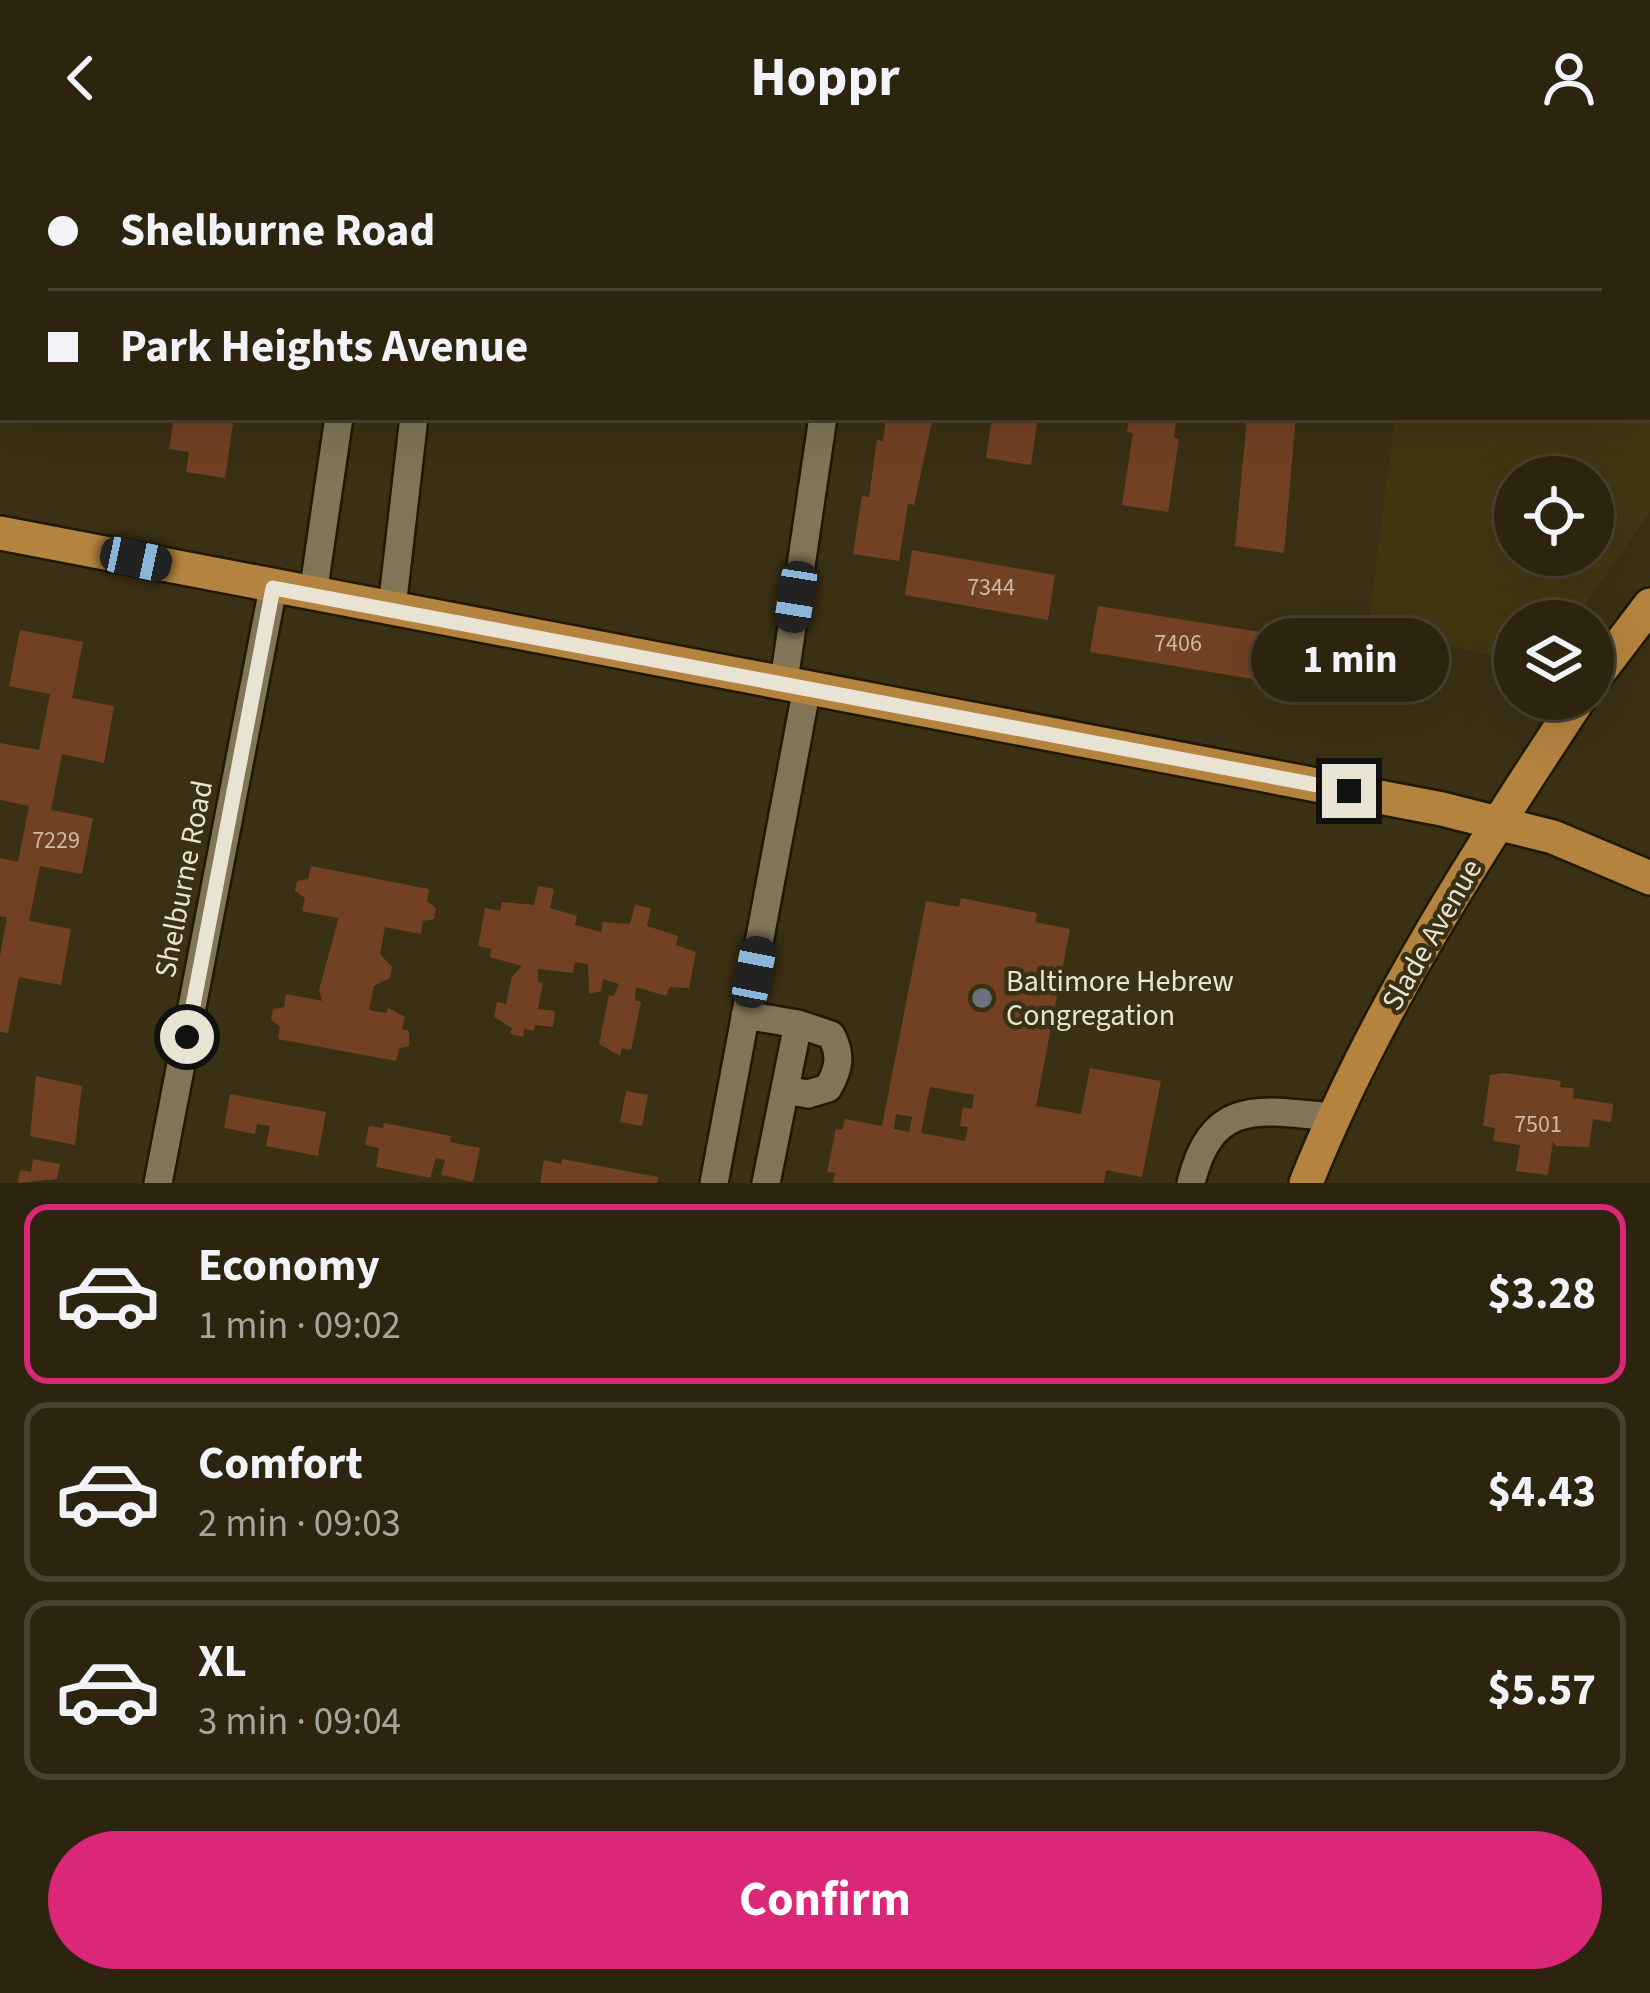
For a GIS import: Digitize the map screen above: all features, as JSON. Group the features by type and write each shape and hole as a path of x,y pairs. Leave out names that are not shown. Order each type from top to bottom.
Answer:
{"main road":[{"path":"0,533 1498,821 1593,852 1650,878"},
{"path":"1614,652 1650,605"},
{"name":"Slade Avenue","path":"1306,1183 1332,1117 1390,1005 1498,821 1565,720"}],"street":[{"path":"313,594 339,420"},
{"path":"392,608 414,420"},
{"path":"714,1183 745,1015 795,684 824,420"},
{"name":"Shelburne Road","path":"158,1183 273,588"},
{"path":"745,1015 831,1035 838,1049 836,1074 818,1092 785,1090"},
{"path":"766,1183 798,1024"},
{"path":"1191,1183 1206,1142 1238,1114 1261,1110 1332,1117"}],"shaded area":[{"path":"1395,420 1650,420 1650,512 1614,564 1614,456 1494,456 1494,576 1605,576 1589,600 1494,600 1494,656 1368,629"}],"building":[{"path":"174,420 234,420 225,478 186,472 189,452 169,449"},
{"path":"886,420 932,420 914,505 908,504 899,561 853,554 862,496 869,497 877,440 883,441"},
{"path":"992,420 1038,420 1031,465 986,458"},
{"path":"1129,420 1177,420 1174,438 1179,439 1168,512 1122,505 1133,433 1127,432"},
{"path":"1247,420 1296,420 1284,553 1235,546"},
{"path":"912,550 1055,575 1048,620 905,595"},
{"path":"1098,606 1290,637 1283,684 1090,652"},
{"path":"20,630 83,642 72,698 114,706 104,763 62,754 51,810 93,818 82,874 40,866 29,921 71,929 61,985 19,977 8,1033 0,1032 0,956 7,917 0,916 0,858 18,862 29,806 0,800 0,743 39,750 50,694 9,686"},
{"path":"311,866 429,889 427,901 436,908 434,919 423,921 421,934 385,927 380,954 392,967 390,978 374,986 369,1010 386,1013 388,1008 405,1017 402,1029 409,1031 409,1046 399,1049 396,1061 278,1039 280,1027 271,1020 273,1009 284,1007 286,994 322,1001 319,990 337,924 338,918 302,911 305,898 295,891 297,881 308,879"},
{"path":"538,886 554,889 550,908 577,916 575,925 601,932 603,922 630,924 635,905 651,908 647,926 678,936 676,945 696,952 689,988 670,987 666,996 636,987 635,1000 641,1002 631,1050 622,1048 620,1056 599,1044 609,995 614,996 619,984 603,979 601,991 589,994 588,964 575,962 573,973 538,969 538,982 543,983 538,1009 555,1011 553,1027 535,1025 534,1031 524,1029 523,1037 510,1034 512,1028 494,1017 497,1002 506,1004 512,977 522,966 490,957 491,949 478,946 485,908 500,911 502,902 534,905"},
{"name":"Baltimore Hebrew Congregation","path":"961,898 1037,913 1035,922 1070,929 1036,1106 1081,1114 1090,1068 1161,1081 1142,1177 1106,1170 1104,1183 833,1183 835,1173 827,1172 836,1129 842,1130 845,1119 882,1126 926,901 959,907","holes":["930,1087 974,1095 972,1109 963,1107 960,1126 968,1127 965,1141 921,1133","896,1114 912,1117 909,1132 894,1129"]},
{"path":"1490,1075 1561,1081 1560,1087 1574,1088 1573,1098 1613,1104 1611,1122 1593,1119 1589,1147 1556,1146 1553,1141 1548,1175 1516,1171 1520,1145 1493,1141 1495,1128 1483,1126"},
{"path":"36,1076 82,1086 75,1145 30,1136"},
{"path":"626,1091 648,1095 642,1126 620,1122"},
{"path":"230,1094 326,1112 318,1156 266,1146 270,1126 257,1124 255,1134 224,1128"},
{"path":"384,1123 451,1136 450,1142 480,1148 473,1182 441,1175 445,1160 436,1158 430,1178 376,1167 379,1148 365,1145 369,1126 383,1128"},
{"path":"33,1159 60,1164 57,1179 18,1183 20,1170 31,1172"},
{"path":"562,1159 658,1177 657,1183 540,1183 544,1160 561,1164"}],"place":[{"name":"Baltimore Hebrew Congregation","path":"982,998"}],"route":[{"path":"187,1037 273,588 1349,791"}]}
